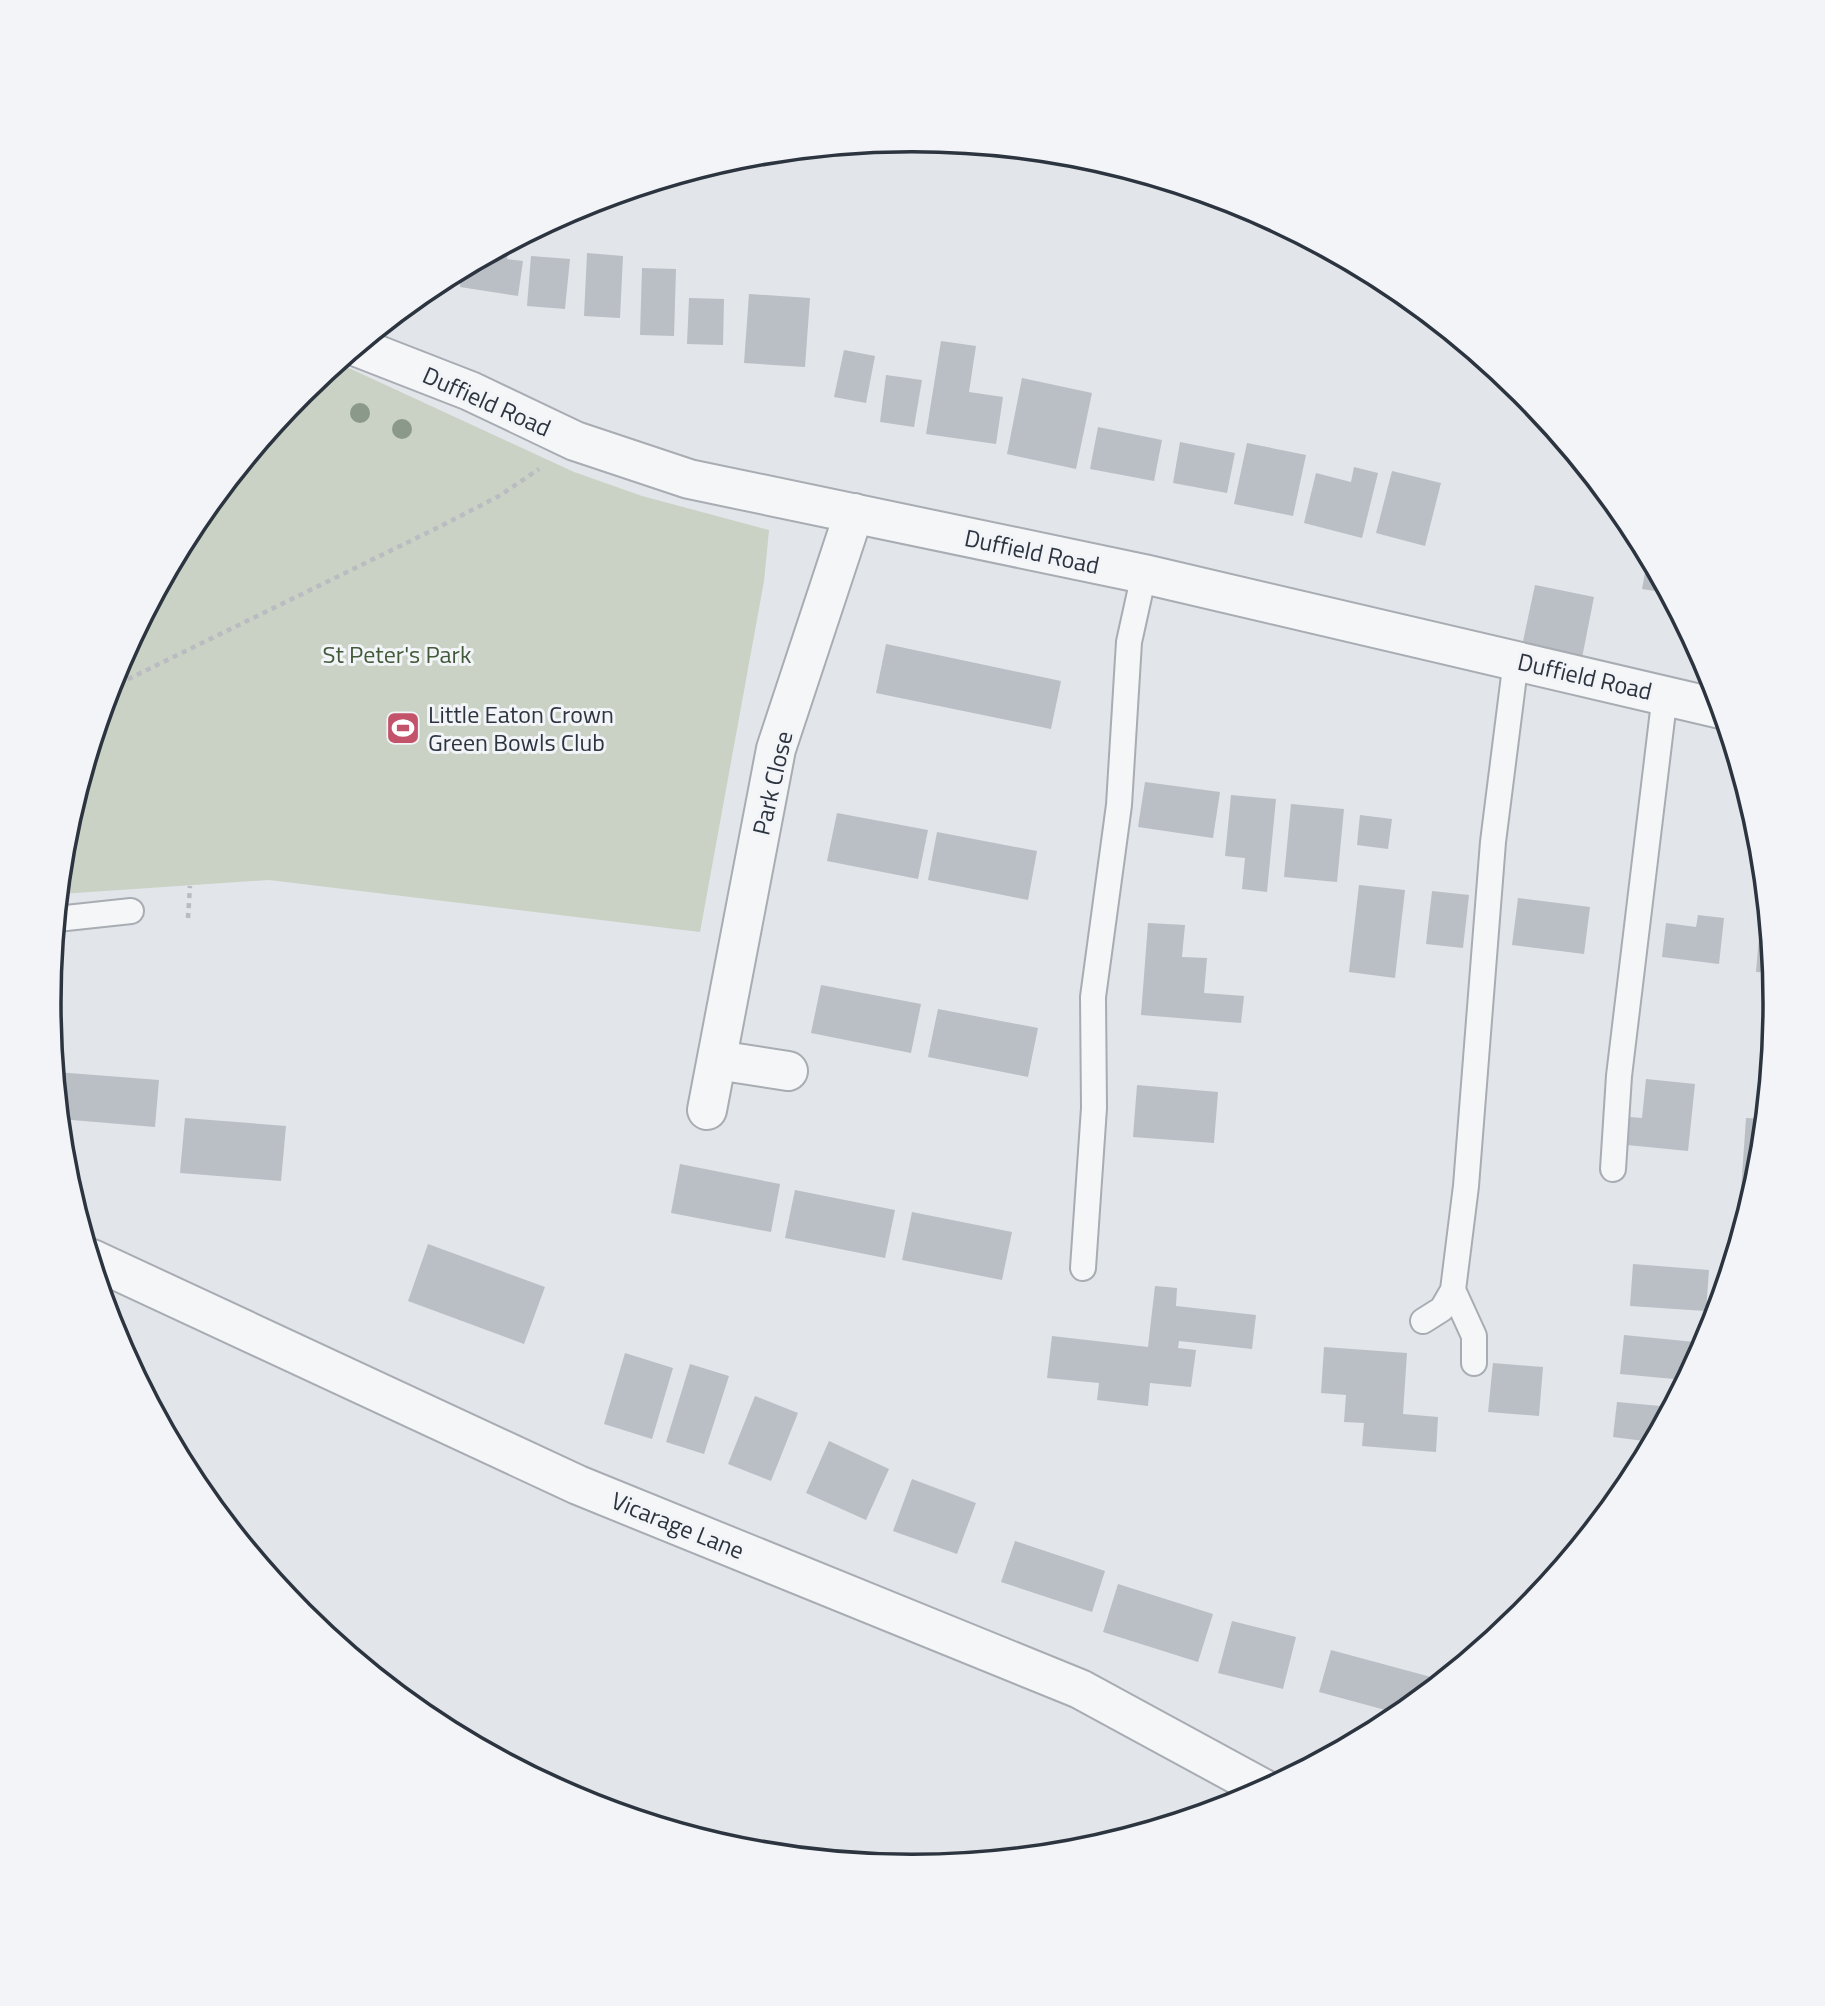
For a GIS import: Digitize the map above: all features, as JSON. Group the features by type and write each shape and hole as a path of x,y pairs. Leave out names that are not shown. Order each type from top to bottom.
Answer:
{"street":[{"name":"Duffield Road","path":"366,351 470,391 575,441 689,479 1144,574 1710,706"},
{"name":"Park Close","path":"708,1110 776,750 854,513"},
{"path":"717,1060 788,1071"},
{"name":"Vicarage Lane","path":"102,1264 578,1485 1080,1689 1252,1783"}],"lane":[{"path":"1083,1268 1094,1108 1093,997 1119,805 1129,642 1144,574"},
{"path":"1423,1321 1442,1309 1453,1290 1466,1186 1493,842 1516,660"},
{"path":"1612,1169 1619,1076 1665,694"},
{"path":"66,918 131,911"},
{"path":"1453,1290 1474,1336 1474,1363"}],"path":[{"path":"125,681 499,496 575,441"},
{"path":"188,918 190,886"}],"green space":[{"name":"St Peter's Park","path":"347,367 574,472 642,496 769,530 764,581 700,932 269,880 69,893 90,783 106,729 126,677 175,577 237,485 272,442"}],"building":[{"path":"587,253 623,256 620,318 584,316"},
{"path":"508,255 507,259 523,261 518,296 460,287 461,282"},
{"path":"531,256 570,259 565,309 527,306"},
{"path":"642,268 676,269 674,336 640,335"},
{"path":"749,294 810,298 805,367 744,363"},
{"path":"689,298 724,299 723,345 687,344"},
{"path":"941,341 976,346 969,392 1003,397 996,444 926,434"},
{"path":"844,350 875,356 866,403 834,397"},
{"path":"886,375 922,380 914,427 880,422"},
{"path":"1022,378 1092,393 1076,469 1007,454"},
{"path":"1098,427 1162,440 1154,481 1090,469"},
{"path":"1180,442 1235,453 1227,493 1173,483"},
{"path":"1247,443 1306,455 1293,516 1234,504"},
{"path":"1354,467 1378,473 1362,538 1304,523 1316,473 1351,482"},
{"path":"1392,471 1441,483 1425,546 1376,533"},
{"path":"1645,570 1657,591 1642,589"},
{"path":"1535,585 1594,597 1582,658 1522,646"},
{"path":"886,644 1061,681 1051,729 876,693"},
{"path":"1145,782 1220,792 1213,838 1138,827"},
{"path":"1231,795 1276,799 1267,892 1242,889 1245,858 1225,856"},
{"path":"1291,804 1344,809 1337,882 1284,877"},
{"path":"837,813 928,830 918,879 827,861"},
{"path":"1360,815 1392,819 1388,849 1357,845"},
{"path":"937,832 1037,851 1028,900 928,880"},
{"path":"1359,885 1405,890 1395,978 1349,972"},
{"path":"1432,891 1469,895 1463,948 1426,944"},
{"path":"1518,898 1590,907 1584,954 1512,945"},
{"path":"1698,915 1724,918 1719,964 1662,957 1666,923 1696,927"},
{"path":"1148,923 1185,925 1182,957 1207,958 1204,993 1244,996 1241,1023 1141,1015"},
{"path":"1760,927 1763,972 1756,972"},
{"path":"821,985 921,1004 911,1053 811,1033"},
{"path":"938,1009 1038,1028 1028,1077 928,1057"},
{"path":"64,1073 159,1080 155,1127 70,1120"},
{"path":"1646,1079 1695,1084 1688,1151 1627,1145 1630,1117 1642,1118"},
{"path":"1137,1085 1218,1092 1214,1143 1133,1137"},
{"path":"185,1118 286,1126 281,1181 180,1173"},
{"path":"1746,1118 1755,1118 1747,1169 1741,1190"},
{"path":"680,1164 780,1184 771,1232 671,1213"},
{"path":"795,1190 895,1210 885,1258 785,1238"},
{"path":"912,1212 1012,1232 1002,1280 902,1260"},
{"path":"428,1244 545,1287 524,1344 408,1301"},
{"path":"1633,1264 1709,1270 1706,1311 1630,1306"},
{"path":"1155,1286 1177,1288 1176,1306 1256,1315 1252,1349 1179,1341 1178,1348 1196,1350 1191,1387 1150,1383 1148,1406 1097,1400 1099,1383 1047,1378 1052,1336 1148,1347"},
{"path":"1624,1335 1693,1342 1676,1379 1620,1374"},
{"path":"1324,1347 1407,1353 1403,1414 1438,1417 1436,1452 1362,1446 1364,1423 1344,1422 1346,1395 1321,1393"},
{"path":"625,1353 673,1368 652,1439 604,1424"},
{"path":"1493,1363 1543,1367 1539,1416 1488,1412"},
{"path":"690,1364 729,1376 704,1454 666,1442"},
{"path":"755,1396 798,1413 771,1481 728,1464"},
{"path":"1617,1402 1662,1406 1642,1441 1613,1437"},
{"path":"829,1441 889,1469 866,1520 806,1493"},
{"path":"912,1479 976,1503 957,1554 893,1531"},
{"path":"1015,1541 1105,1571 1092,1612 1001,1582"},
{"path":"1118,1584 1213,1614 1198,1662 1103,1632"},
{"path":"1232,1621 1296,1637 1283,1689 1218,1673"},
{"path":"1331,1650 1432,1677 1386,1710 1319,1692"}],"place":[{"name":"Little Eaton Crown Green Bowls Club","path":"403,728"}]}
